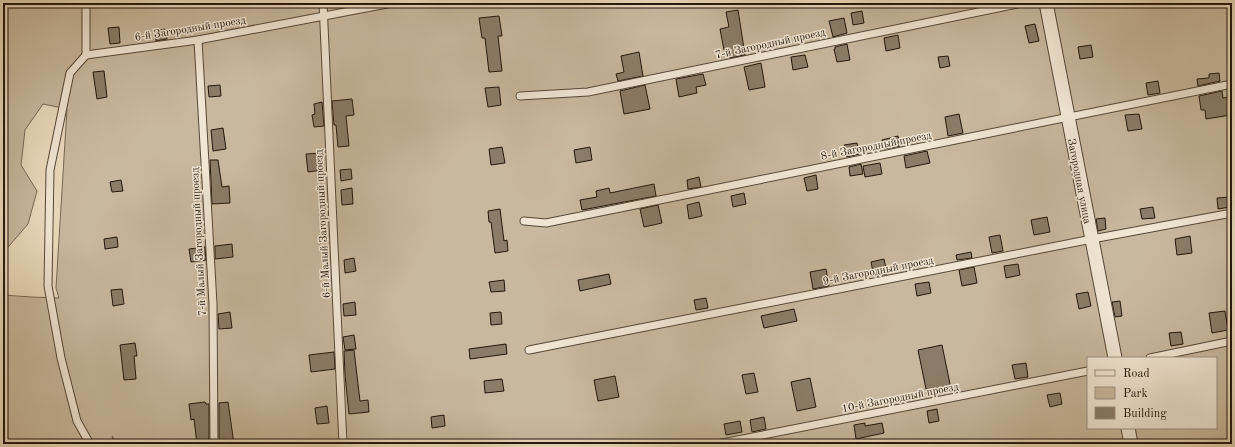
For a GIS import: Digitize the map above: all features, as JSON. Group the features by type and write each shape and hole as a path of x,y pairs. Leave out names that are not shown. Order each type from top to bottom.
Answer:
{"street":[{"name":"Загородная улица","path":"1046,3 1115,357"},
{"path":"1128,429 1131,444"}],"lane":[{"path":"86,3 86,55 70,73 50,170 48,286 61,358 77,421 90,444"},
{"name":"6-й Малый Загородный проезд","path":"323,3 343,444"},
{"name":"6-й Загородный проезд","path":"86,55 198,40 392,3"},
{"name":"7-й Загородный проезд","path":"520,96 588,92 1022,3"},
{"name":"7-й Малый Загородный проезд","path":"198,40 213,304 214,444"},
{"name":"8-й Загородный проезд","path":"524,221 546,223 1232,84"},
{"name":"9-й Загородный проезд","path":"529,350 1092,239 1232,213"},
{"path":"1155,357 1232,341"},
{"name":"10-й Загородный проезд","path":"717,444 1087,371"}],"green space":[{"path":"3,3 1232,3 1232,444 118,444 112,436 114,444 3,444 3,295 59,298 56,288 67,109 43,104 25,130 21,165 37,191 28,224 3,253"}],"building":[{"path":"738,10 745,55 730,58 729,49 724,50 720,29 729,27 726,12"},
{"path":"862,11 864,23 853,25 851,13"},
{"path":"499,16 502,36 498,36 502,71 489,72 485,38 482,38 479,18"},
{"path":"844,18 847,33 833,37 829,21"},
{"path":"1035,24 1039,41 1029,43 1025,26"},
{"path":"119,27 120,43 110,44 108,28"},
{"path":"165,29 167,39 156,41 155,31"},
{"path":"898,35 900,48 886,51 884,38"},
{"path":"847,44 850,60 837,62 834,49 835,47"},
{"path":"1091,45 1093,57 1080,59 1078,47"},
{"path":"639,52 643,76 618,81 616,74 624,72 621,56"},
{"path":"805,55 808,67 793,70 791,57"},
{"path":"948,56 950,66 940,68 938,57"},
{"path":"761,63 765,87 749,90 744,67"},
{"path":"104,71 107,97 97,99 93,72"},
{"path":"1219,73 1220,81 1198,86 1197,79 1209,78 1209,74"},
{"path":"703,74 706,85 696,87 697,93 679,97 676,79"},
{"path":"1158,81 1160,93 1148,95 1146,83"},
{"path":"220,85 221,96 209,97 208,86"},
{"path":"645,85 650,109 624,114 620,91"},
{"path":"499,87 501,105 488,107 485,88"},
{"path":"1222,91 1223,98 1229,97 1231,115 1206,119 1205,110 1201,110 1199,96"},
{"path":"352,99 354,115 346,116 349,146 338,147 332,101"},
{"path":"322,102 324,126 314,127 312,115 315,114 314,104"},
{"path":"959,114 963,133 948,136 945,117"},
{"path":"1139,114 1142,129 1128,131 1125,115"},
{"path":"223,128 226,149 213,151 211,130"},
{"path":"898,136 900,146 884,149 882,140"},
{"path":"857,143 859,154 847,157 844,145"},
{"path":"502,147 505,163 491,165 489,149"},
{"path":"590,147 592,160 576,163 574,150"},
{"path":"927,151 930,163 906,168 904,156"},
{"path":"321,153 323,170 308,172 306,154"},
{"path":"210,160 218,160 222,187 229,186 230,203 212,204"},
{"path":"880,163 882,174 865,177 863,166"},
{"path":"861,164 863,174 850,176 849,167"},
{"path":"351,169 352,179 341,181 340,170"},
{"path":"816,175 818,189 807,191 804,178"},
{"path":"699,177 701,187 688,189 687,180"},
{"path":"121,180 123,191 112,192 110,182"},
{"path":"654,184 656,196 582,210 580,200 597,197 596,191 609,188 610,193"},
{"path":"352,188 353,204 342,205 341,190"},
{"path":"744,193 746,204 733,207 731,196"},
{"path":"1229,197 1230,207 1218,209 1217,198"},
{"path":"699,202 702,216 689,219 687,205"},
{"path":"658,205 662,223 644,227 640,209"},
{"path":"1153,207 1155,218 1142,219 1140,209"},
{"path":"500,209 504,241 507,240 508,251 495,253 488,211"},
{"path":"1047,217 1050,232 1034,235 1031,220"},
{"path":"1105,218 1106,229 1098,231 1096,219"},
{"path":"1000,235 1003,251 992,253 989,237"},
{"path":"1190,236 1192,253 1177,255 1175,239"},
{"path":"117,237 118,247 105,249 104,239"},
{"path":"232,244 233,257 215,259 215,246"},
{"path":"205,247 206,260 191,262 189,249"},
{"path":"971,252 972,258 957,260 956,255"},
{"path":"354,258 356,271 345,273 344,260"},
{"path":"884,259 887,274 874,277 871,262"},
{"path":"1018,264 1020,275 1006,278 1004,266"},
{"path":"974,267 977,283 962,286 959,270"},
{"path":"826,269 829,286 813,289 810,272"},
{"path":"609,274 611,284 580,291 578,280"},
{"path":"504,280 505,291 491,292 489,282"},
{"path":"929,282 931,293 917,296 915,284"},
{"path":"122,289 124,304 113,306 111,290"},
{"path":"1088,292 1091,306 1079,309 1076,294"},
{"path":"706,298 708,308 696,310 694,300"},
{"path":"1120,301 1122,316 1115,317 1112,302"},
{"path":"355,302 356,315 344,316 343,304"},
{"path":"794,309 797,321 764,328 761,316"},
{"path":"1225,311 1228,330 1212,333 1209,313"},
{"path":"230,312 232,328 219,329 218,314"},
{"path":"501,312 502,324 491,325 490,313"},
{"path":"1181,332 1183,344 1171,346 1169,333"},
{"path":"354,335 356,349 345,350 343,337"},
{"path":"135,343 137,356 134,356 136,379 124,380 120,345"},
{"path":"506,344 507,354 470,359 469,349"},
{"path":"942,345 951,389 927,394 918,350"},
{"path":"354,350 360,401 368,400 369,412 349,414 344,351"},
{"path":"334,352 335,369 311,372 309,355"},
{"path":"1026,363 1028,377 1015,379 1012,365"},
{"path":"754,373 758,392 746,394 742,375"},
{"path":"615,376 619,397 598,401 594,380"},
{"path":"810,378 816,407 797,411 791,382"},
{"path":"502,379 504,391 485,393 484,381"},
{"path":"1060,393 1062,404 1050,407 1047,395"},
{"path":"205,402 206,404 209,404 209,444 197,444 194,419 191,420 189,404"},
{"path":"228,402 234,444 219,444 219,403"},
{"path":"327,406 329,423 317,424 315,408"},
{"path":"937,409 939,421 929,423 927,411"},
{"path":"444,415 445,426 432,428 431,417"},
{"path":"764,417 766,429 752,432 750,420"},
{"path":"740,421 742,432 726,435 724,424"},
{"path":"865,423 865,426 882,423 884,433 856,439 854,425"}]}
